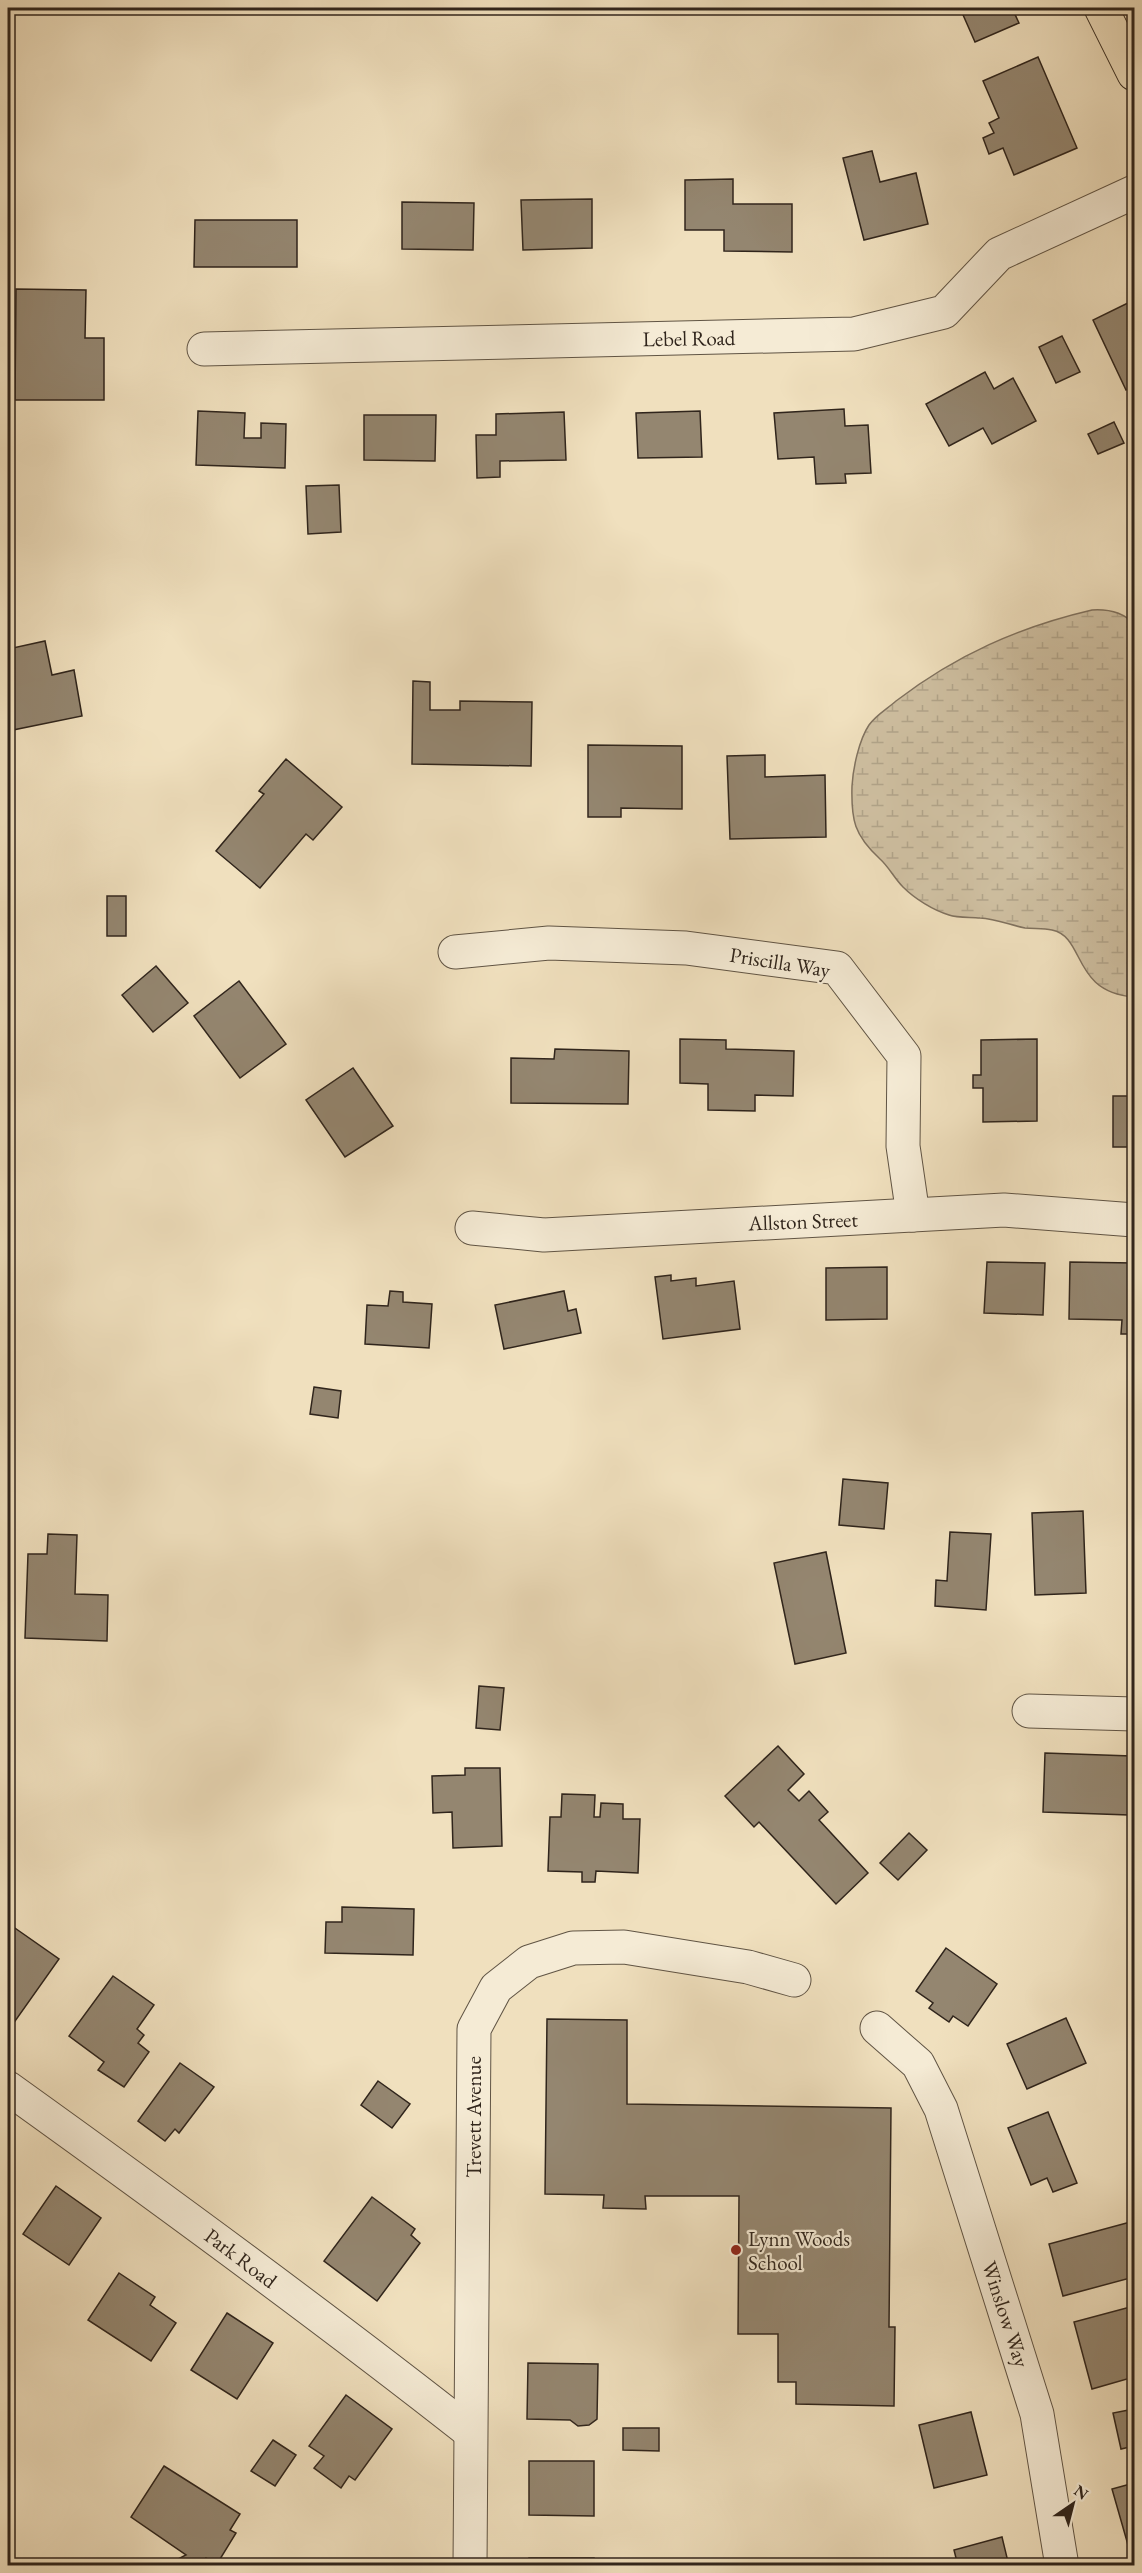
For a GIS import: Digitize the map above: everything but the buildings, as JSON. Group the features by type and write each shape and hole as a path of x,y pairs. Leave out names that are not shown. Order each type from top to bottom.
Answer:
{"main road":[{"path":"1101,8 1134,74"}],"street":[{"name":"Lebel Road","path":"204,349 854,334 944,312 999,254 1134,192"},
{"name":"Priscilla Way","path":"455,952 549,943 686,948 837,968 904,1056 903,1146 913,1215"},
{"name":"Allston Street","path":"472,1228 544,1235 1004,1210 1134,1220"},
{"path":"1029,1711 1134,1714"},
{"name":"Trevett Avenue","path":"471,2565 474,2029 496,1988 529,1962 573,1948 624,1947 748,1966 794,1980"},
{"name":"Winslow Way","path":"878,2028 918,2064 941,2109 1037,2414 1062,2565"},
{"name":"Park Road","path":"8,2088 161,2198 392,2370 470,2432"}],"green space":[{"path":"1092,610 1115,612 1134,624 1134,997 1114,993 1099,985 1089,975 1070,943 1063,935 1052,930 1025,928 980,918 953,916 919,900 903,887 859,834 852,808 857,754 865,731 878,715 919,685 965,656 1014,634"}],"place":[{"name":"Lynn Woods School","path":"736,2250"}]}
